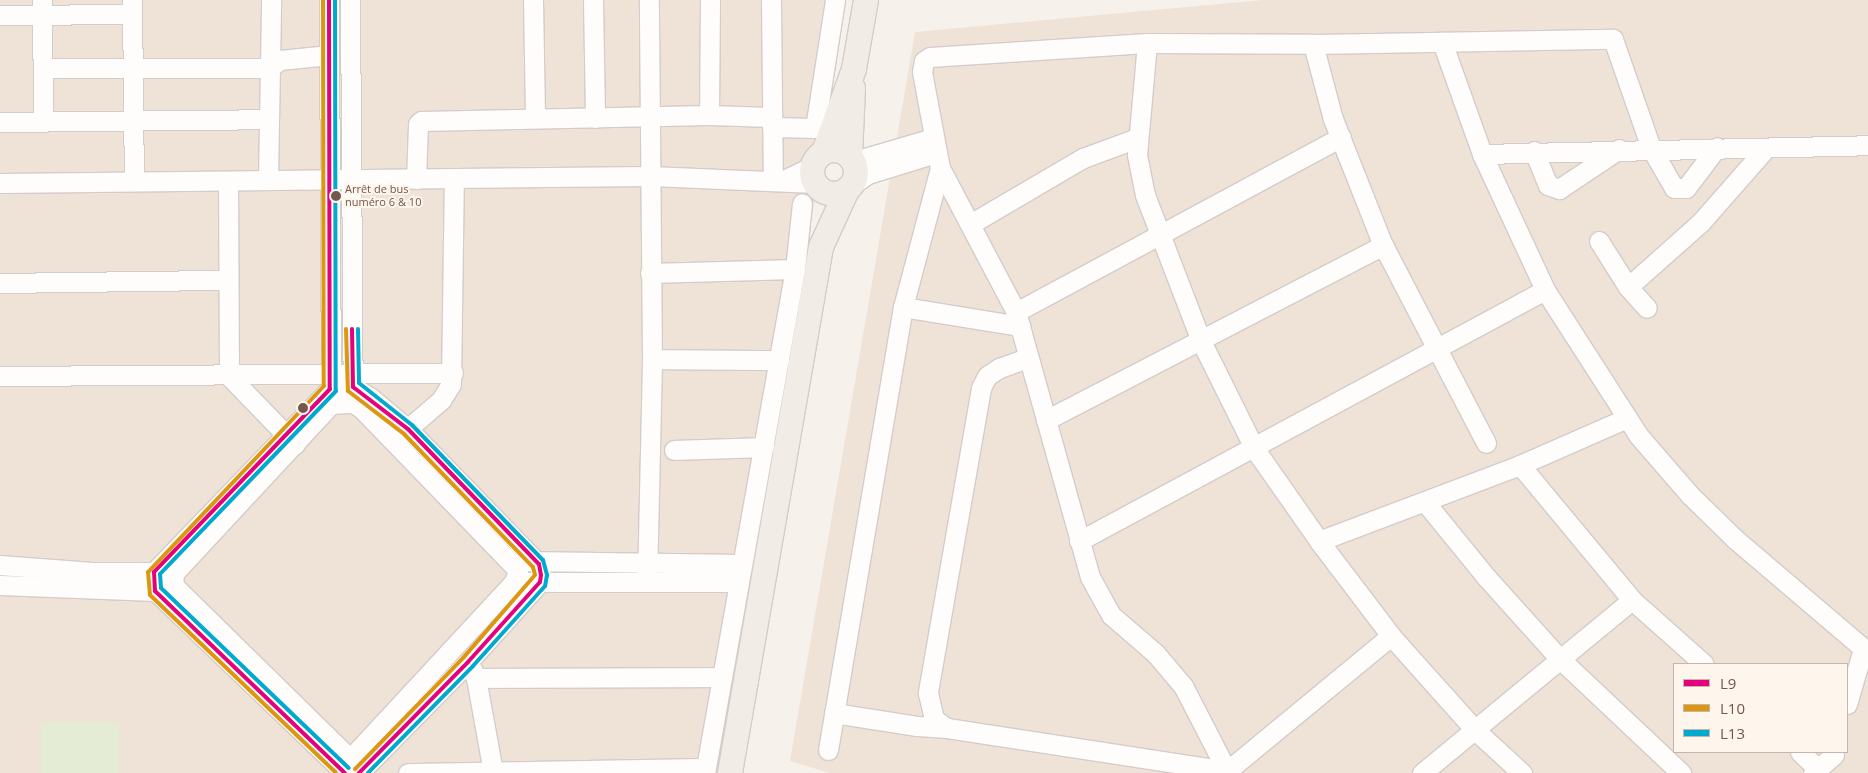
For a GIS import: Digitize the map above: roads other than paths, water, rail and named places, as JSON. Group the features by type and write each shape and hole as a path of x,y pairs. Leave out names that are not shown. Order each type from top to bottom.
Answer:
{"main road":[{"path":"730,773 821,247 851,173 854,69 866,0"},
{"path":"821,247 814,178 854,69"},
{"path":"814,178 843,152 851,173"},
{"path":"814,178 831,194 851,173"}],"street":[{"path":"268,180 271,0"},
{"path":"0,585 155,591 173,579 290,440 330,389 329,0"},
{"path":"350,0 353,388"},
{"path":"533,0 535,117"},
{"path":"593,0 595,118"},
{"path":"646,582 652,360 649,0"},
{"path":"709,115 710,0"},
{"path":"771,0 772,122 778,180"},
{"path":"416,179 419,122 535,117 595,118 709,115 815,128 835,0"},
{"path":"42,7 43,120"},
{"path":"0,15 42,7 132,7 134,182"},
{"path":"1228,772 1183,686 1171,669 1111,615 1090,577 1018,319 936,153 922,72 924,61 930,57 1147,43 1313,44 1613,38 1651,148 1671,184 1678,190 1686,188 1717,147"},
{"path":"1442,42 1482,154 1545,290 1627,418 1690,495 1722,527 1866,651 1848,701"},
{"path":"1147,43 1137,138 1139,174 1159,236 1200,341 1254,448 1319,541 1391,636 1475,730 1522,773"},
{"path":"1313,44 1341,137 1383,245 1486,443"},
{"path":"44,68 269,68 280,60 328,55"},
{"path":"0,122 43,120 268,119"},
{"path":"903,307 1018,319 1159,236 1341,137"},
{"path":"972,223 1083,158 1137,138"},
{"path":"1482,154 1651,148 1766,148 1868,145"},
{"path":"1628,287 1701,222 1766,148"},
{"path":"1534,151 1548,185 1559,189 1619,149"},
{"path":"851,173 936,153"},
{"path":"828,750 903,307 936,153"},
{"path":"0,183 650,176 778,180 814,178 778,360 706,770 408,773"},
{"path":"401,435 448,392 453,373 454,179"},
{"path":"228,181 229,376 290,440"},
{"path":"1599,241 1628,287 1647,308"},
{"path":"1046,420 1383,245"},
{"path":"650,273 795,269"},
{"path":"0,283 228,280"},
{"path":"1079,541 1545,290"},
{"path":"947,728 934,720 928,692 981,388 987,376 999,368 1028,358"},
{"path":"652,360 778,360"},
{"path":"0,376 229,376 330,389 353,388 453,373"},
{"path":"330,389 353,388 371,398 518,570 514,582 350,771"},
{"path":"1319,541 1520,465 1627,418"},
{"path":"350,771 468,662 540,582 540,567 536,561 401,435"},
{"path":"290,440 154,572 155,591 350,771"},
{"path":"674,450 764,447"},
{"path":"1520,465 1632,600 1703,663"},
{"path":"1425,502 1486,578 1558,658 1681,773"},
{"path":"510,560 646,563 740,573"},
{"path":"0,565 93,572 154,572 173,579 350,771"},
{"path":"514,582 646,582 740,573"},
{"path":"1422,773 1558,658 1632,600"},
{"path":"834,712 1228,772 1391,636"},
{"path":"468,662 476,678 493,772"},
{"path":"476,678 721,676"},
{"path":"1801,753 1815,771 1835,760"}],"place":[{"name":"Arrêt de bus numéro 6 & 10","path":"336,196"}]}
